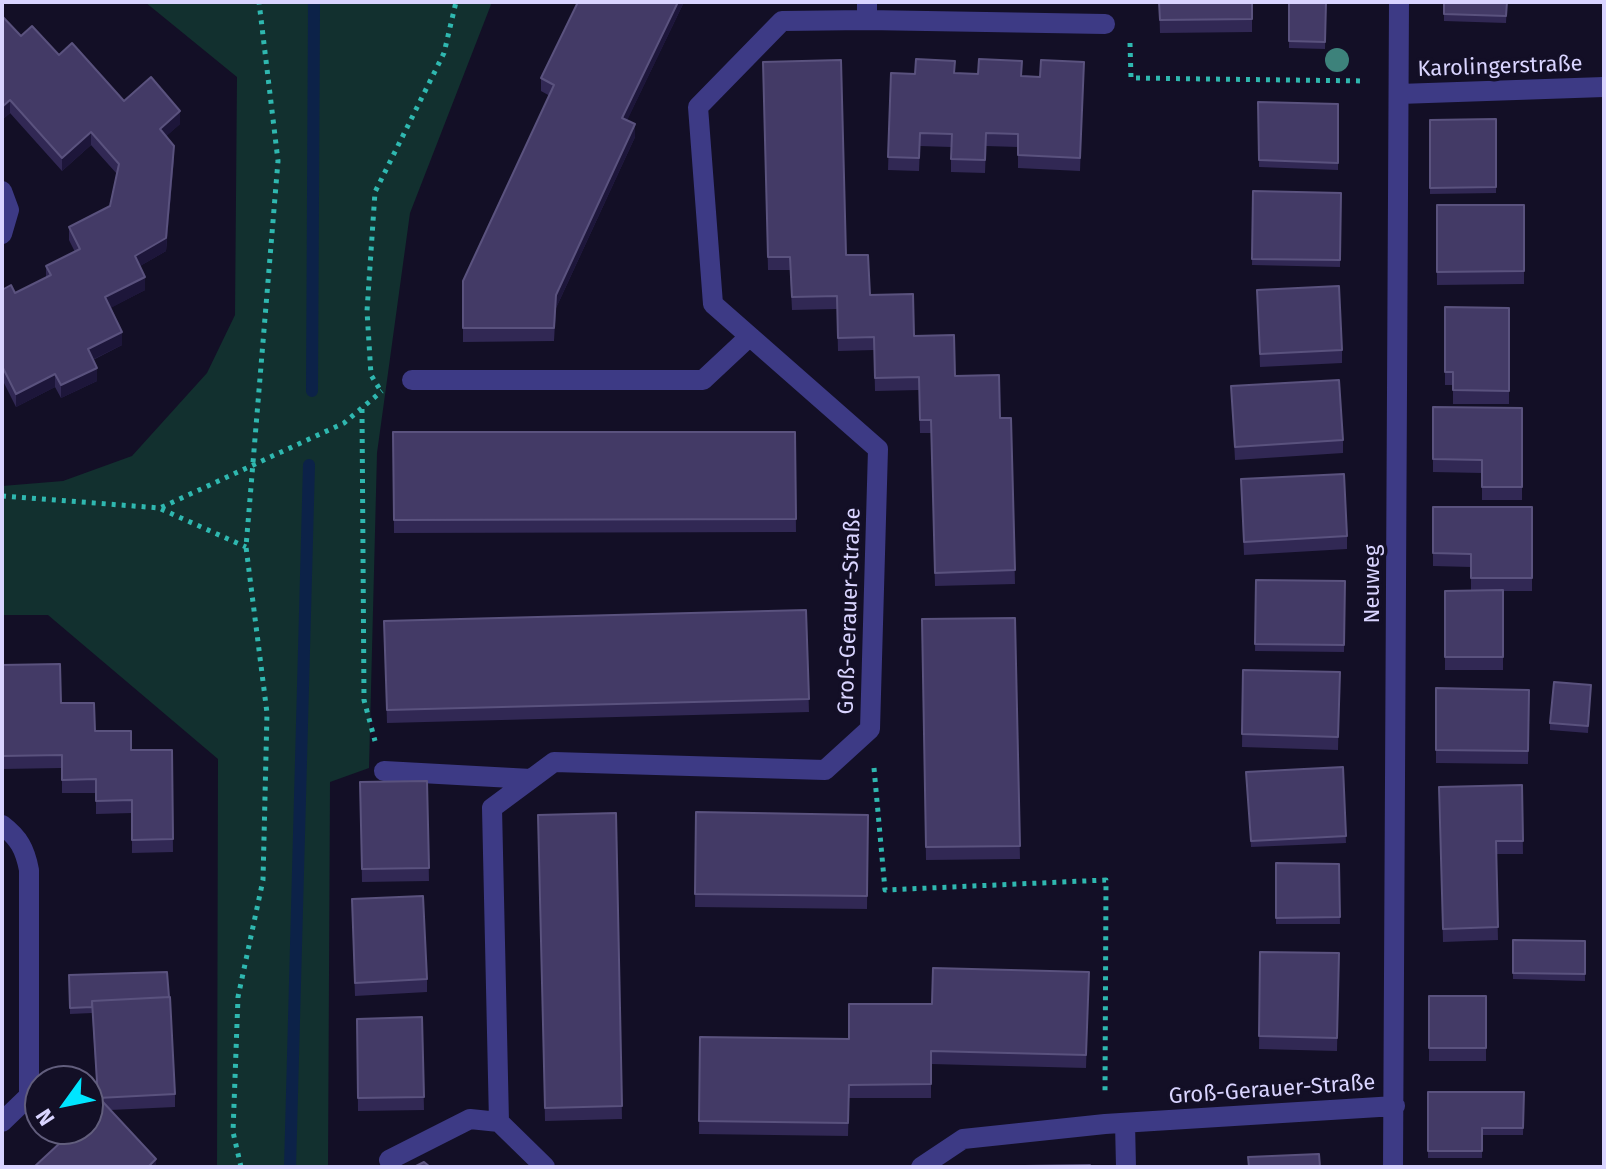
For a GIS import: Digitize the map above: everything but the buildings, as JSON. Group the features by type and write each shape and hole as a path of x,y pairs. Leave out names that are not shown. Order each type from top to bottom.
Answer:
{"street":[{"name":"Neuweg","path":"1393,1167 1399,2"},
{"name":"Groß-Gerauer-Straße","path":"499,1122 492,808 554,762 825,770 870,729 878,449 713,304 698,107 782,21 867,11 1105,24"},
{"name":"Karolingerstraße","path":"1399,94 1604,87"},
{"path":"2,191 9,210 2,234"},
{"path":"412,380 703,380 749,337"},
{"name":"Groß-Gerauer-Straße","path":"384,771 531,779"},
{"path":"2,825 16,836 25,851 29,870 29,1096 2,1122"},
{"name":"Groß-Gerauer-Straße","path":"921,1167 963,1139 1115,1123 1395,1106"},
{"path":"389,1160 470,1119 499,1122 545,1167"},
{"path":"1115,1123 1126,1167"}],"path":[{"path":"241,1167 233,1132 238,997 263,880 267,713 246,547 278,161 259,2"},
{"path":"381,391 371,375 367,311 375,192 444,53 456,2"},
{"path":"1130,38 1131,78 1370,81"},
{"path":"160,508 344,423 381,391 412,380"},
{"path":"362,408 364,700 384,771"},
{"path":"2,496 160,508 246,547"},
{"path":"870,729 885,890 1106,880 1115,1123"}],"green space":[{"path":"145,2 492,2 410,213 377,453 369,768 330,782 328,1167 217,1167 218,759 48,615 2,615 2,486 63,481 132,456 207,373 235,315 237,77"}],"waterway":[{"path":"312,391 314,2"},
{"path":"290,1167 309,465"}]}
